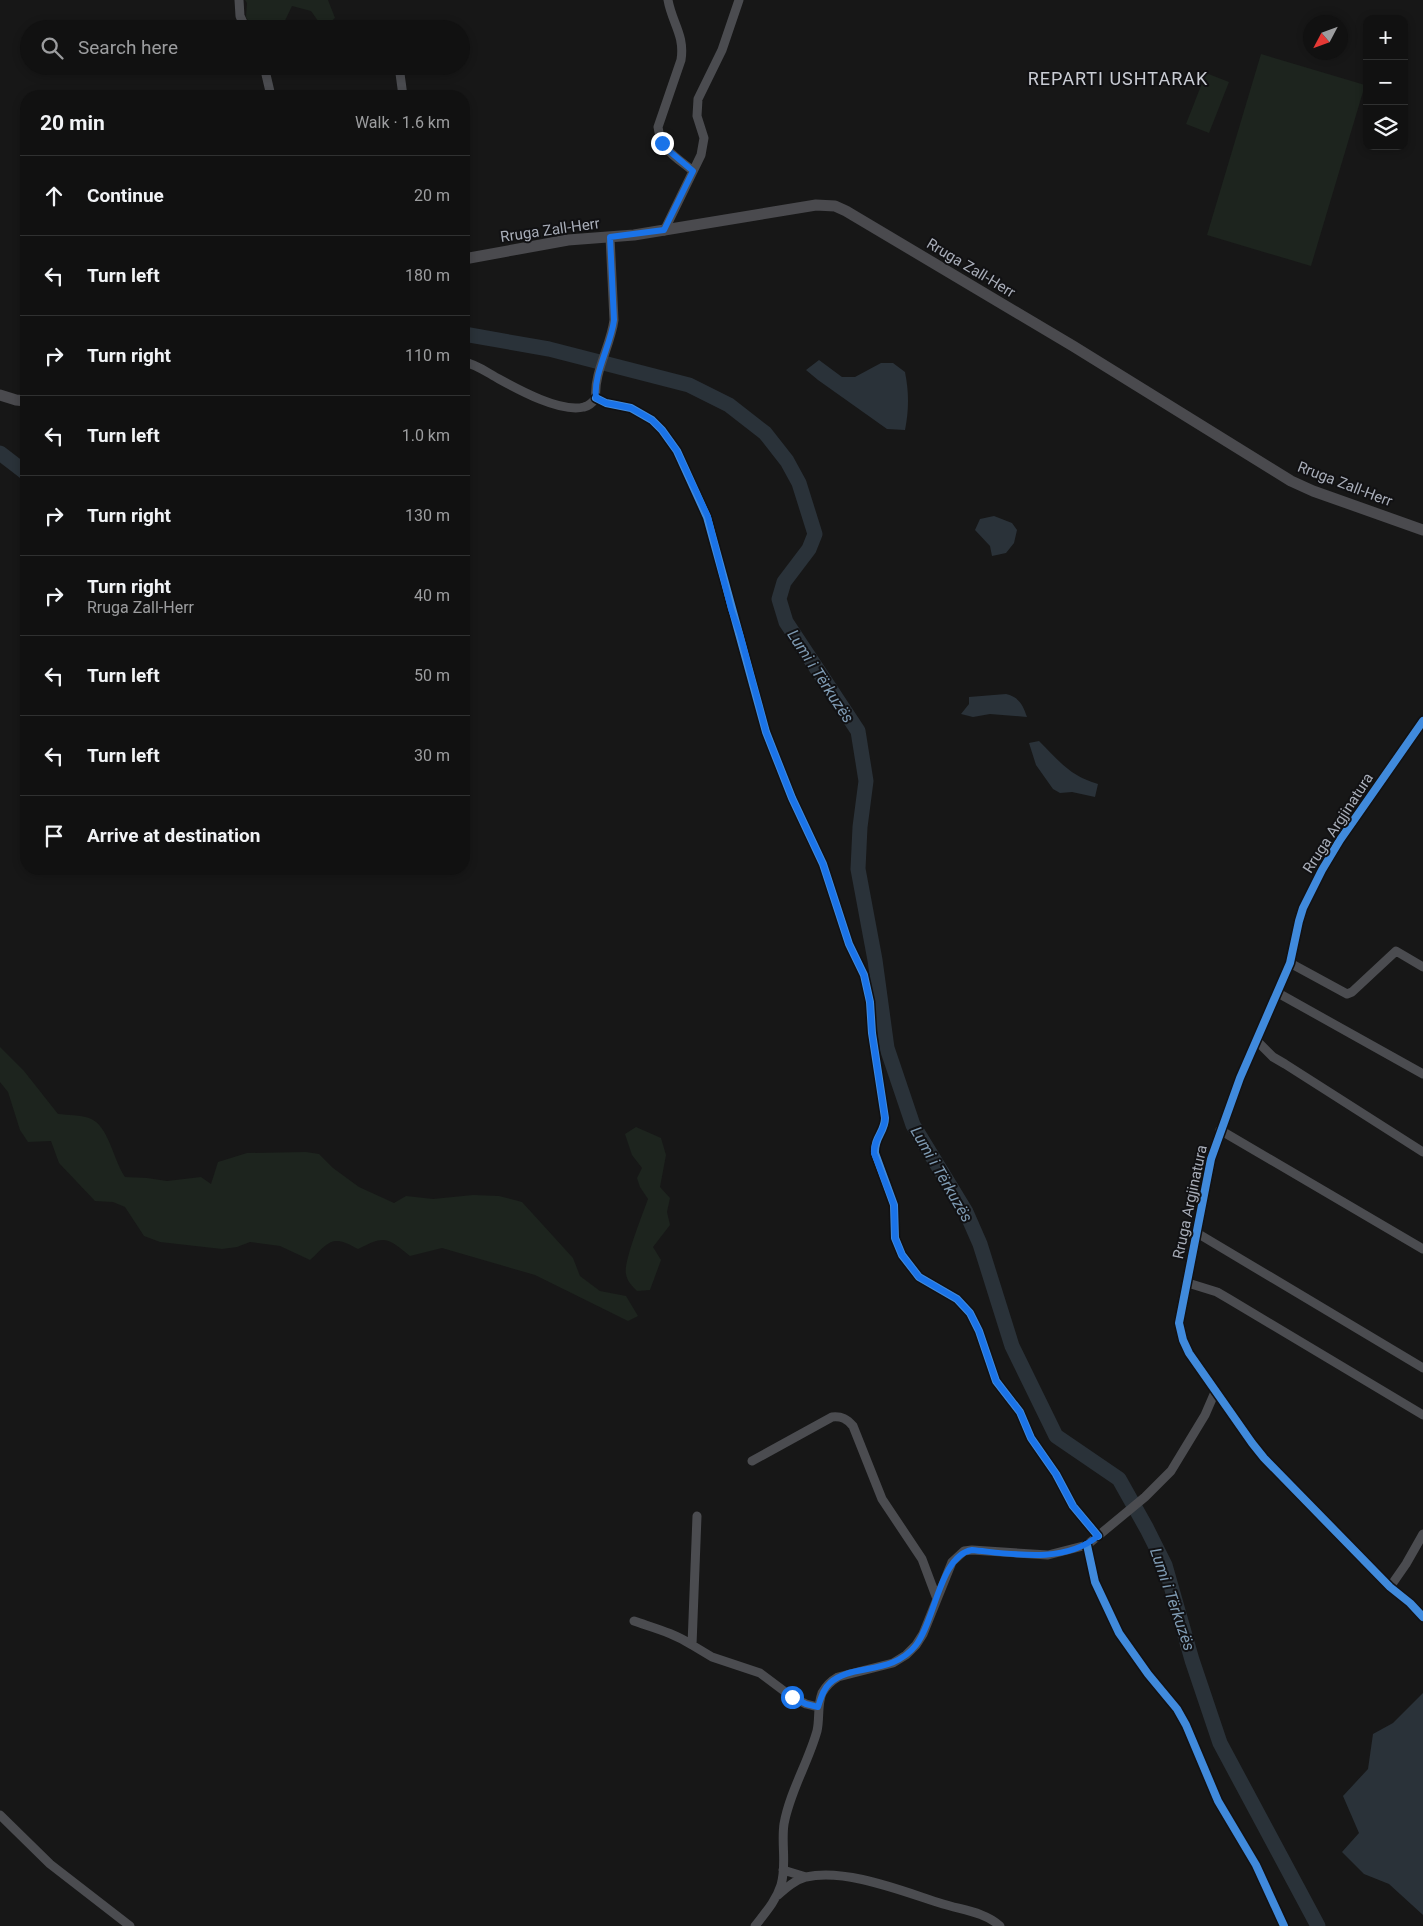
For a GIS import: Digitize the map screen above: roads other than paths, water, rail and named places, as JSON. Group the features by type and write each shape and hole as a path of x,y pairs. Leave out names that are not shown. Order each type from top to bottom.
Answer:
{"main road":[{"name":"Rruga Zall-Herr","path":"470,258 568,240 664,230 816,205 835,206 1073,346 1291,481 1423,530"},
{"path":"0,395 20,400"}],"street":[{"path":"668,0 672,17 682,38 683,49 658,127 659,135 662,143 668,150 693,171"},
{"path":"664,230 704,146 704,138 697,116 698,99 722,50 739,0"},
{"path":"239,1 242,20"},
{"path":"266,75 270,90"},
{"path":"400,75 402,90"},
{"path":"596,398 596,386 614,320 610,237"},
{"path":"470,364 558,406 583,408 596,398"},
{"path":"596,398 606,403 631,408 652,420 662,430 677,451 708,517 731,609 740,634 766,732 792,798 823,864 849,944 864,975 885,1118 885,1124 874,1145 874,1153 894,1205 895,1238 898,1247 907,1264 919,1277 957,1299 970,1313 979,1331 996,1381 1020,1412 1031,1438 1056,1474 1073,1506 1098,1536"},
{"name":"Rruga Argjinatura","path":"1423,721 1340,840 1307,900 1299,920 1290,963 1240,1078 1220,1130 1204,1191 1188,1283 1180,1313 1181,1331 1189,1353 1215,1392 1264,1458 1390,1587 1410,1603 1423,1617"},
{"path":"1290,963 1350,994 1396,950 1423,967"},
{"path":"1278,993 1423,1074"},
{"path":"1257,1041 1274,1057 1423,1152"},
{"path":"1220,1130 1423,1249"},
{"path":"1197,1233 1423,1368"},
{"path":"1188,1283 1217,1292 1423,1415"},
{"path":"778,1895 783,1870 784,1827 787,1810 794,1786 817,1729 818,1707 822,1695 831,1681 852,1673 893,1663 916,1646 923,1634 952,1562 964,1551 1048,1554 1087,1545 1145,1497 1171,1471 1205,1415 1215,1392"},
{"path":"752,1461 832,1417 840,1416 848,1420 853,1426 882,1499 922,1558 937,1599"},
{"path":"692,1645 697,1516"},
{"path":"1390,1587 1423,1534"},
{"path":"1087,1545 1095,1582 1116,1627 1132,1654 1177,1709 1186,1725 1218,1801 1256,1864 1284,1926"},
{"path":"634,1621 682,1638 712,1658 760,1673 792,1697 806,1704 818,1707"},
{"path":"0,1815 50,1864 130,1926"},
{"path":"783,1870 806,1877 829,1876 863,1880 982,1915 1000,1926"},
{"path":"755,1926 778,1895 793,1883 806,1877"}],"waterway":[{"name":"Lumi i Tërkuzës","path":"470,335 549,349 689,385 729,405 765,433 787,461 799,483 815,534 809,549 784,582 779,599 786,622 858,731 866,781 860,827 858,869 875,960 887,1048 913,1125 966,1212 980,1244 1012,1346 1056,1436 1119,1479 1147,1529 1165,1565 1192,1660 1220,1743 1318,1926"},
{"name":"Lumi i Tërkuzës","path":"0,453 20,468"}],"district":[{"name":"REPARTI USHTARAK","path":"1118,79"}]}
